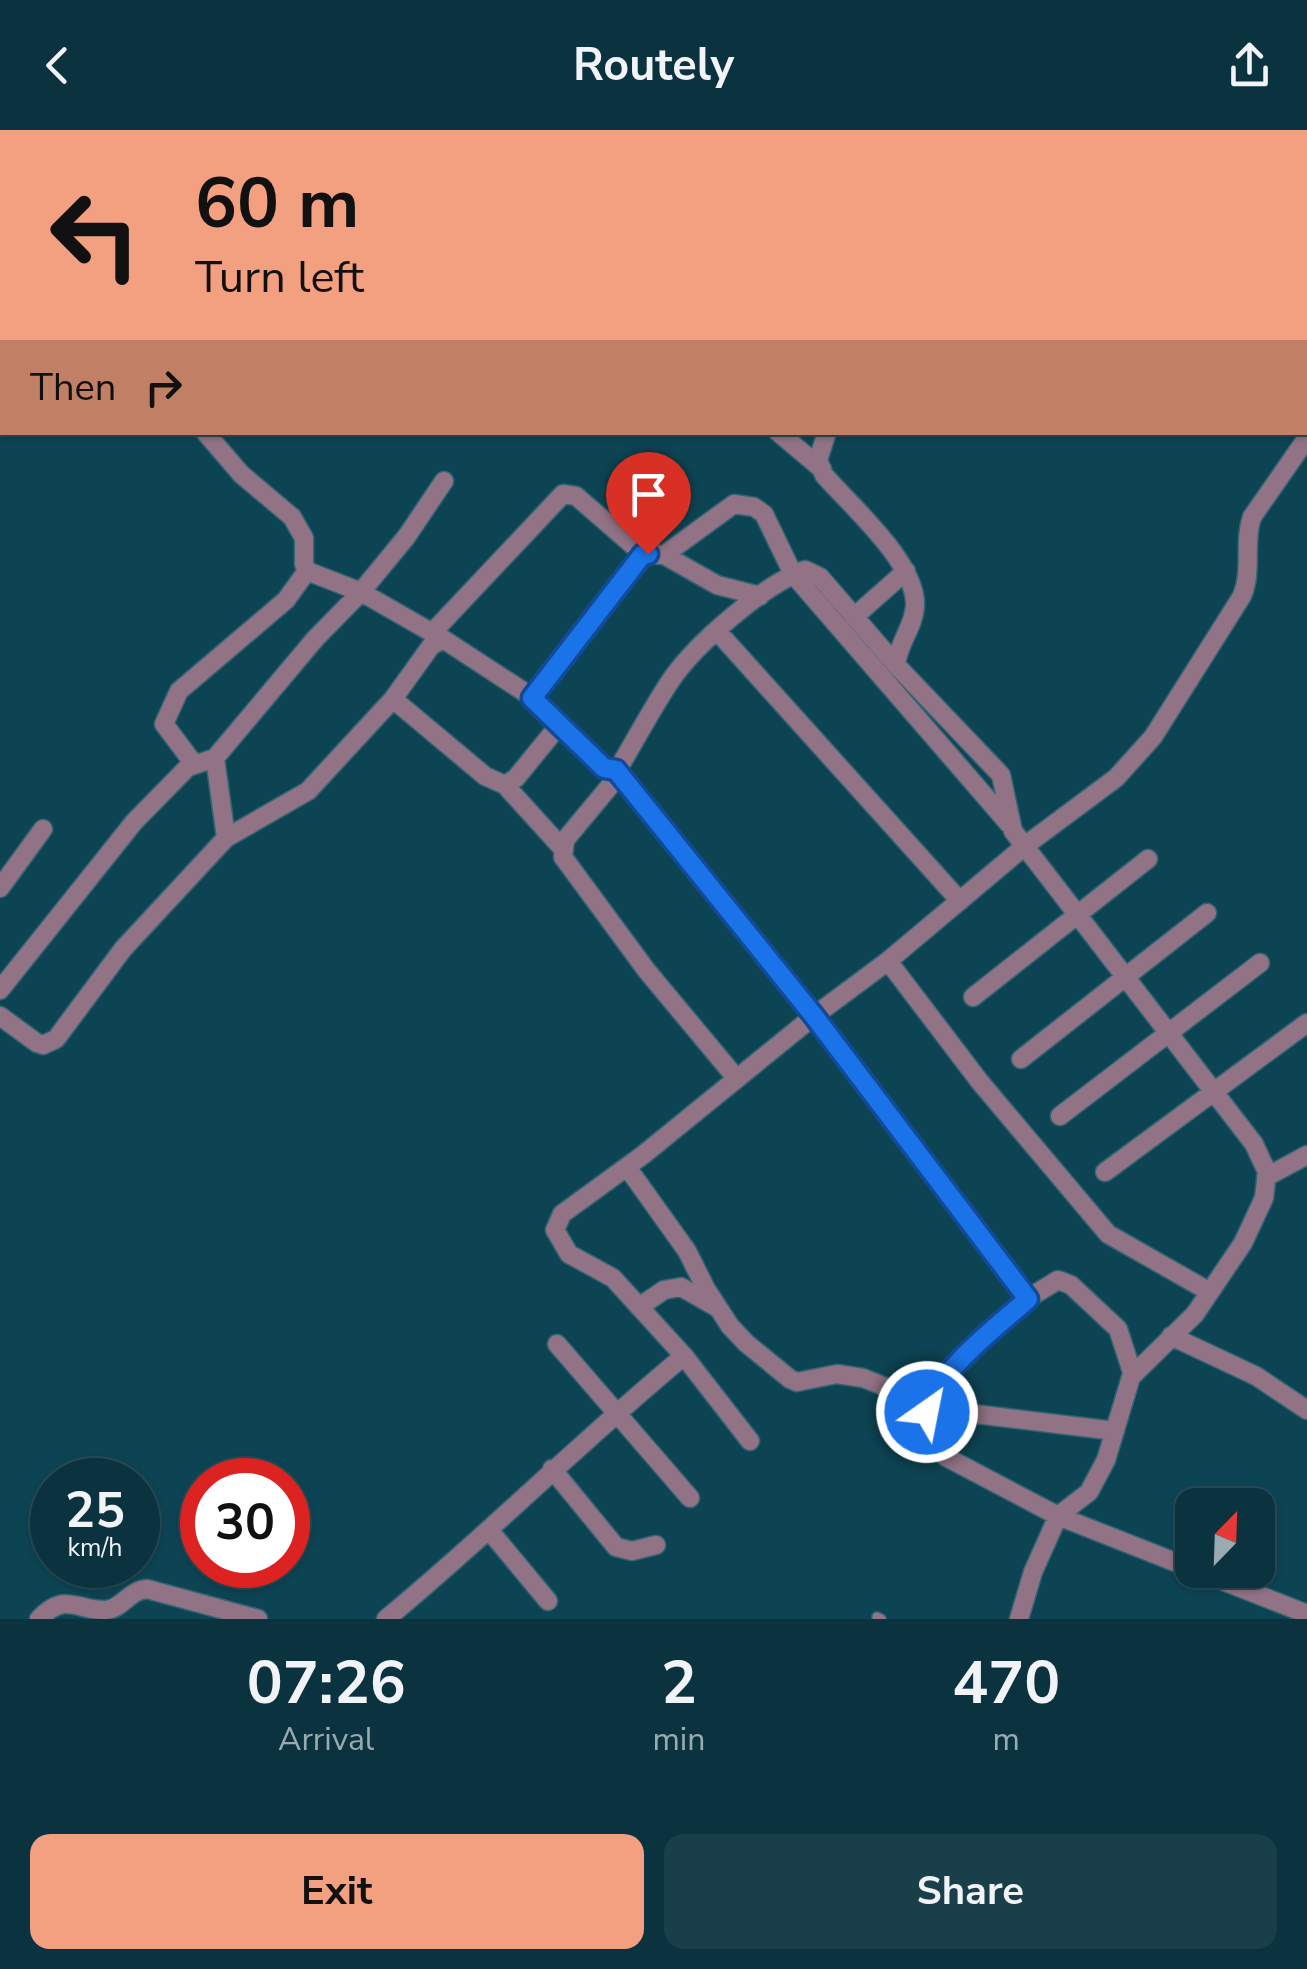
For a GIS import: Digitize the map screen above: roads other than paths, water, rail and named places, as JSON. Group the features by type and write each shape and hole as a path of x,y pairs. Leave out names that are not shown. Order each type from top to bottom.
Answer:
{"street":[{"path":"208,435 241,474 292,517 304,538 307,571 361,592 438,636 532,698 604,768 617,772 814,1016 1028,1299"},
{"path":"782,435 822,469 906,571 915,605 899,644 896,664"},
{"path":"822,469 819,452 826,435"},
{"path":"750,1442 684,1356 613,1278 570,1254 555,1230 562,1214 888,961 1026,845 1116,778 1153,737 1242,596 1248,574 1248,531 1252,517 1307,438"},
{"path":"0,990 134,822 194,764 215,758 315,639 361,592 407,536 444,481"},
{"path":"0,1016 37,1043 56,1039 123,949 226,838 308,792 393,699 438,636 563,494 576,496 643,554 664,555 717,585 760,596"},
{"path":"664,555 740,502 764,514 793,574 1012,826 1254,1144 1266,1177 1264,1198 1243,1243 1195,1314 1133,1375 1106,1460 1089,1492 1058,1516 1032,1572 1019,1619"},
{"path":"532,698 643,554"},
{"path":"194,764 164,724 179,691 286,600 307,571"},
{"path":"854,617 906,571"},
{"path":"737,1079 647,971 563,857 565,840 617,772 671,680 717,631 793,574 814,572 1001,775 1012,826"},
{"path":"717,631 960,901"},
{"path":"393,699 486,776 505,785 564,848"},
{"path":"505,785 516,778 560,724"},
{"path":"215,758 226,838"},
{"path":"0,888 43,829"},
{"path":"974,998 1148,859"},
{"path":"1021,1059 1207,913"},
{"path":"888,961 980,1082 1108,1234 1210,1292"},
{"path":"1060,1116 1260,963"},
{"path":"1105,1172 1307,1023"},
{"path":"1266,1177 1307,1156"},
{"path":"626,1167 687,1251 706,1289 746,1344 790,1379 797,1382 837,1374 864,1378 906,1395 927,1412 967,1413 1114,1432"},
{"path":"1133,1375 1118,1329 1071,1285 1058,1280 1028,1299 936,1389 927,1412 928,1435 946,1456 1058,1516 1307,1614"},
{"path":"639,1307 664,1290 681,1287 721,1310"},
{"path":"1170,1336 1256,1376 1307,1410"},
{"path":"558,1344 690,1498"},
{"path":"386,1619 616,1412 684,1356"},
{"path":"552,1469 616,1547 632,1552 656,1544"},
{"path":"489,1530 548,1601"},
{"path":"39,1619 46,1611 72,1602 106,1610 114,1608 131,1592 147,1589 258,1619"}]}
